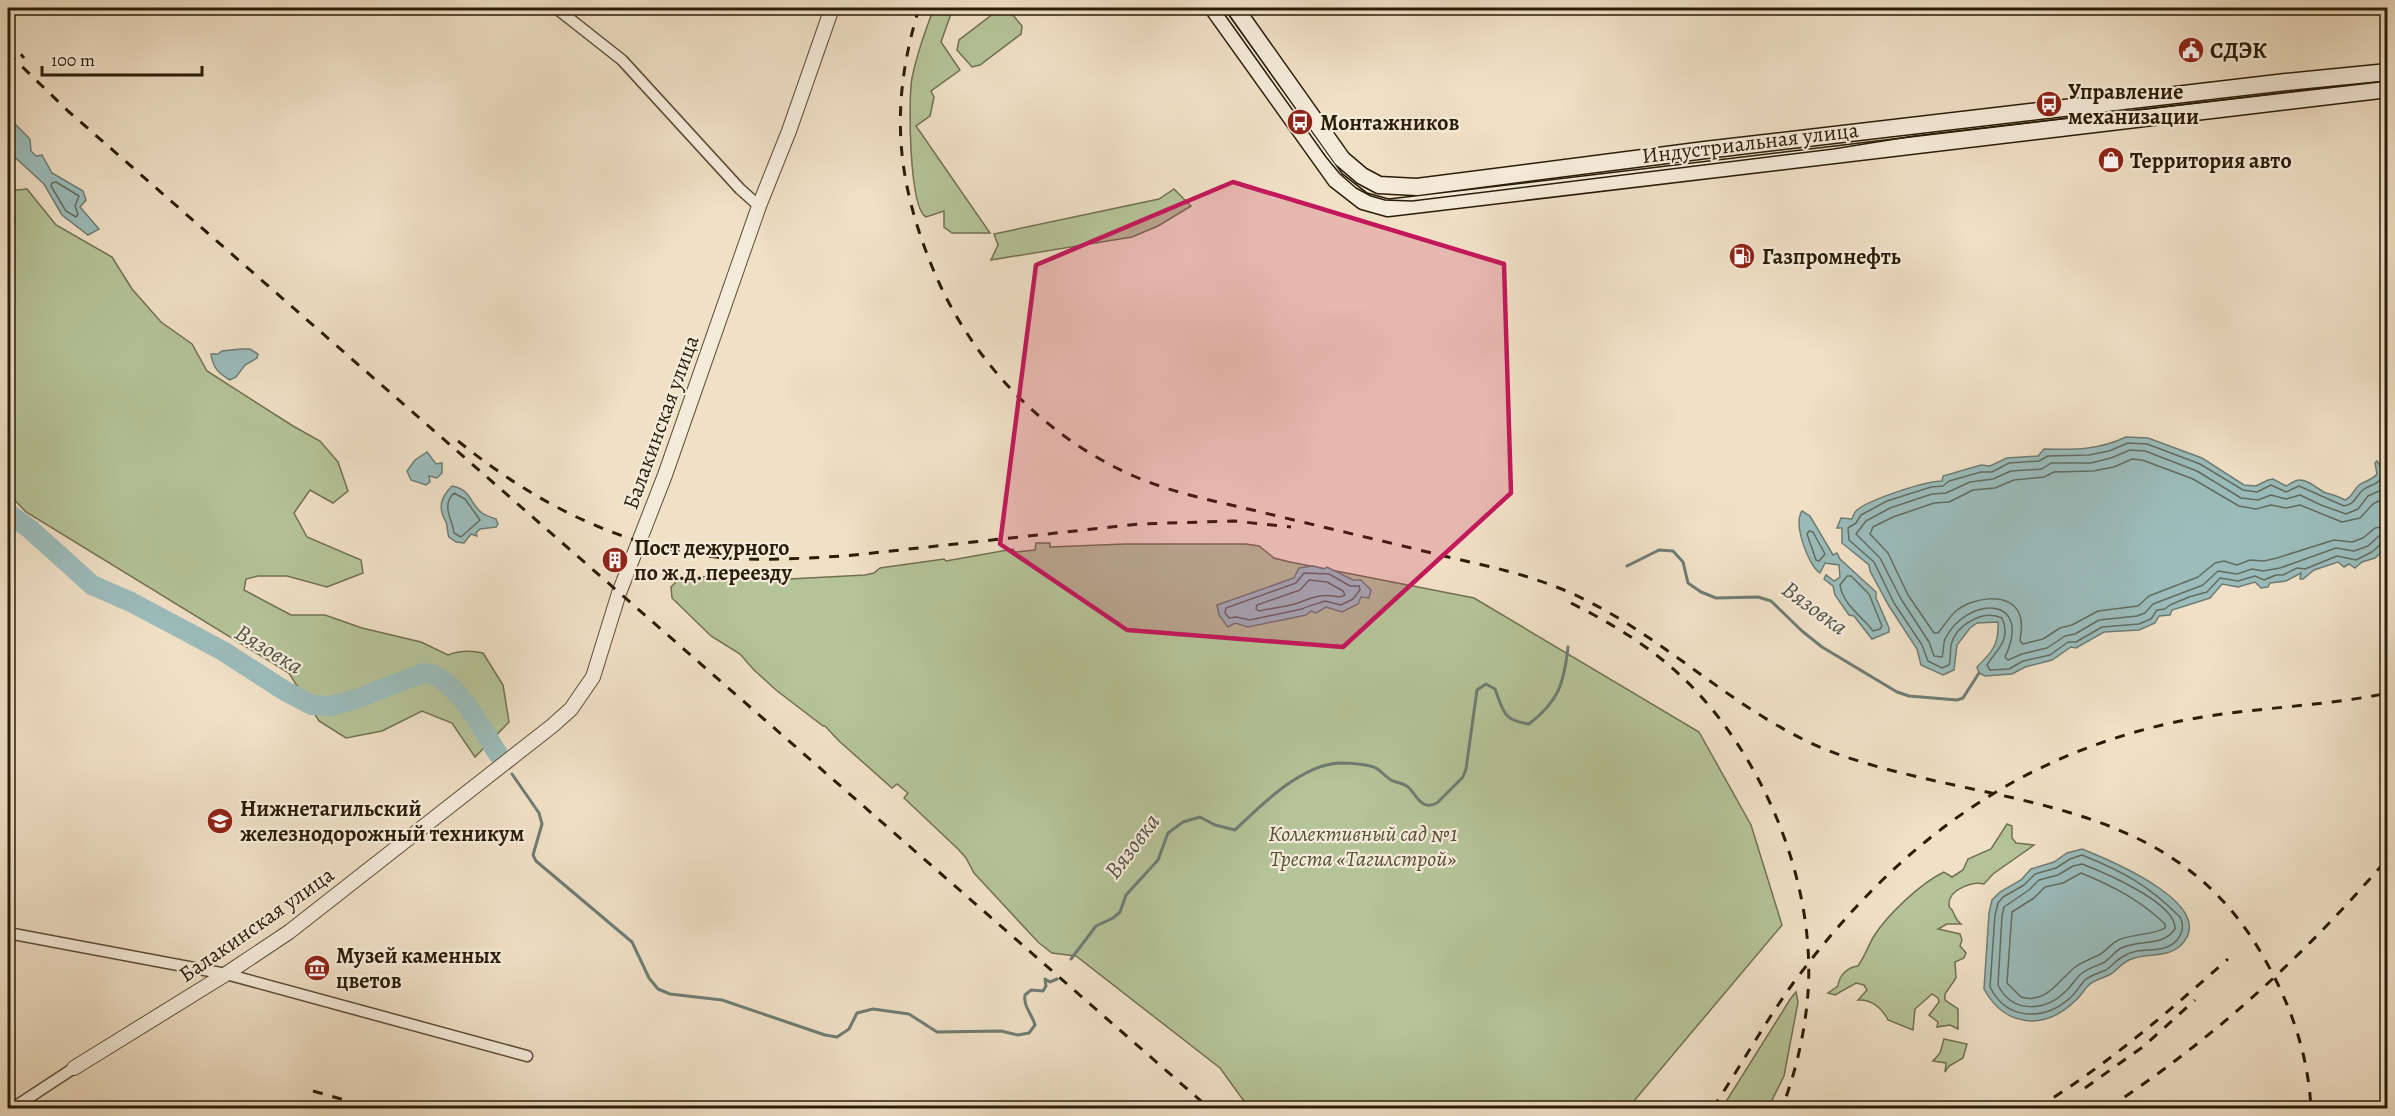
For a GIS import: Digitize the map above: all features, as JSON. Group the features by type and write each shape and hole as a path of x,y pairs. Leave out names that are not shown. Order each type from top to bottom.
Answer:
{"main road":[{"name":"Индустриальная улица","path":"1213,8 1336,180 1363,201 1388,208 2388,89"},
{"name":"Индустриальная улица","path":"1235,8 1342,159 1371,182 1389,187 1417,187 1729,147 2264,84 2388,72"}],"street":[{"path":"556,8 621,60 740,189 759,206"},
{"name":"Балакинская улица","path":"13,1108 289,932 552,726 581,698 592,677 619,593 669,465 759,206 789,131 832,8"},
{"path":"8,933 226,974 527,1056"}],"highlighted area":[{"path":"1233,182 1504,264 1511,493 1343,647 1127,630 1000,544 1036,265"}],"green space":[{"path":"934,8 953,8 941,42 960,70 931,91 934,97 930,116 916,126 990,233 952,233 944,227 944,211 926,217 920,209 916,194 910,129 912,78"},
{"path":"1007,8 1022,26 1021,34 980,65 972,67 957,50 959,40 997,11"},
{"path":"27,189 56,225 112,257 132,289 161,322 192,344 207,371 320,441 338,462 348,491 333,503 310,490 294,513 307,537 361,560 363,573 327,587 287,576 258,576 246,579 244,590 291,615 325,615 362,628 421,642 448,655 465,651 483,653 503,685 509,722 475,757 452,723 422,711 382,731 346,738 319,721 289,673 26,512 8,493 8,191"},
{"path":"1174,189 1191,206 1158,226 1132,237 991,260 998,245 994,234 1159,199"},
{"name":"Коллективный сад №1 Треста «Тагилстрой»","path":"1036,543 1050,543 1050,547 1125,544 1246,544 1259,546 1274,558 1290,562 1474,598 1699,732 1751,825 1782,925 1628,1108 1249,1108 1220,1068 1076,956 1052,953 1038,942 974,873 958,849 904,798 908,793 897,784 892,788 825,726 776,690 740,654 711,636 672,598 671,587 681,577 771,580 865,575 874,573 880,568 944,559 946,561 1013,549 1015,552 1035,550"},
{"path":"2007,824 2012,826 2012,838 2016,843 2034,845 1993,874 1984,884 1968,885 1953,894 1949,907 1961,924 1947,924 1938,929 1960,934 1962,940 1960,946 1966,953 1964,958 1955,962 1956,978 1945,994 1945,1000 1958,1009 1958,1029 1950,1025 1937,1027 1938,1022 1929,1015 1939,1002 1938,998 1932,994 1915,1009 1913,1030 1888,1020 1883,1012 1872,1003 1858,1000 1867,990 1864,985 1856,983 1835,995 1828,993 1838,986 1845,972 1858,966 1880,927 1906,900 1935,877 1944,872 1952,877 1963,870 1968,859 1991,849"},
{"path":"1796,992 1798,1002 1784,1076 1768,1108 1722,1108 1791,998"},
{"path":"1944,1039 1967,1044 1963,1058 1949,1066 1945,1072 1946,1063 1933,1061 1940,1053"}],"water":[{"path":"8,117 30,139 31,151 36,156 42,155 52,173 83,191 86,200 80,207 99,229 88,235 62,215 44,184 8,151"},
{"path":"250,349 258,354 257,358 245,365 236,377 230,380 217,370 211,354"},
{"path":"2126,437 2148,438 2202,458 2244,485 2256,486 2273,479 2286,486 2303,480 2326,493 2345,500 2359,485 2377,474 2375,463 2377,461 2387,477 2387,547 2375,558 2362,562 2355,568 2349,564 2344,567 2338,562 2314,570 2303,579 2300,579 2301,573 2286,581 2270,583 2268,587 2261,588 2255,582 2238,587 2222,584 2210,598 2172,610 2170,615 2159,616 2155,623 2139,630 2104,632 2076,648 2071,647 2052,660 2025,667 2012,674 1985,676 1979,673 1977,667 1994,648 1998,622 1977,623 1970,628 1957,645 1954,670 1943,675 1921,665 1917,649 1889,606 1869,565 1842,543 1842,528 1837,528 1841,518 1852,519 1856,511 1872,502 1911,488 1942,481 1943,476 1981,465 1990,466 2007,458 2038,456 2044,449 2096,447"},
{"path":"427,452 436,464 442,463 442,473 437,478 429,476 430,482 426,485 411,480 407,471 415,460"},
{"path":"452,486 463,490 482,513 496,519 498,524 496,527 480,529 476,533 477,536 471,534 464,543 456,542 449,537 441,508 445,495"},
{"path":"1802,511 1810,516 1833,555 1837,553 1840,559 1876,592 1876,598 1889,632 1872,639 1854,616 1849,615 1835,595 1833,586 1824,579 1826,575 1834,581 1840,577 1839,565 1825,563 1820,573 1815,569 1803,544 1799,525"},
{"path":"1313,566 1324,569 1327,567 1353,580 1361,580 1371,590 1369,598 1361,597 1358,604 1342,612 1326,607 1316,613 1311,611 1306,615 1248,627 1235,623 1228,627 1219,615 1217,605 1294,578 1299,568"},
{"path":"2082,849 2156,886 2174,900 2186,915 2189,931 2180,946 2174,950 2126,961 2111,974 2090,984 2075,1001 2051,1017 2026,1020 2014,1017 1993,1002 1984,989 1989,913 1992,900 2000,892 2021,880 2031,869 2054,862 2067,853"}],"waterway":[{"name":"Вязовка","path":"8,513 30,529 92,585 131,602 223,651 285,691 312,705 331,706 356,699 423,673 434,675 445,682 466,704 498,754"},
{"name":"Вязовка","path":"1627,566 1659,550 1673,551 1683,562 1688,583 1701,592 1716,598 1758,597 1771,601 1822,647 1897,692 1909,696 1957,700 1963,698 1979,673"},
{"name":"Вязовка","path":"1071,959 1096,926 1120,912 1126,895 1158,860 1168,833 1183,822 1200,817 1215,825 1235,830 1269,798 1296,778 1325,765 1339,763 1376,768 1391,780 1406,786 1423,804 1437,803 1463,777 1466,769 1477,690 1486,684 1495,689 1505,714 1514,720 1529,724 1547,707 1558,690 1562,681 1568,647"},
{"path":"512,774 539,813 542,824 533,855 536,861 632,942 649,978 658,989 670,994 722,1000 837,1037 849,1029 857,1013 873,1009 909,1014 937,1032 1001,1031 1018,1035 1029,1033 1035,1025 1026,1006 1025,995 1031,990 1043,991 1046,986 1045,979 1050,982 1057,979"}],"tram line":[{"path":"1220,8 1340,174 1356,188 1385,200 1412,201 1833,149 1914,136 2388,81"}],"railway":[{"path":"919,8 904,76 901,140 904,171 920,235 949,303 968,335 1015,393 1071,441 1103,461 1166,488 1502,570 1559,588 1596,605 1631,626 1732,697 1802,739 1840,755 1899,772 2076,814 2130,835 2181,864 2226,904 2264,958 2290,1012 2302,1049 2311,1108"},
{"path":"8,39 24,58"},
{"path":"8,53 68,111 1209,1108"},
{"path":"458,441 519,485 583,520 652,545 726,558 845,556 1139,524 1234,521 1291,527"},
{"path":"1571,603 1629,636 1681,676 1710,707 1736,742 1759,780 1778,821 1793,864 1803,907 1808,950 1805,1022 1796,1066 1782,1108"},
{"path":"1713,1108 1783,997 1832,934 1871,891 1958,816 2006,786 2058,760 2112,739 2171,723 2388,693"},
{"path":"2108,1108 2185,1053 2257,993 2325,928 2388,858"},
{"path":"2037,1108 2112,1056 2228,959"},
{"path":"2085,1088 2144,1046 2195,1000"},
{"path":"313,1091 372,1108"}],"place":[{"name":"СДЭК","path":"2191,50"},
{"name":"Управление механизации","path":"2049,104"},
{"name":"Монтажников","path":"1300,122"},
{"name":"Территория авто","path":"2111,160"},
{"name":"Газпромнефть","path":"1742,256"},
{"name":"Пост дежурного по ж.д. переезду","path":"615,560"},
{"name":"Нижнетагильский железнодорожный техникум","path":"220,821"},
{"name":"Музей каменных цветов","path":"317,968"}]}
